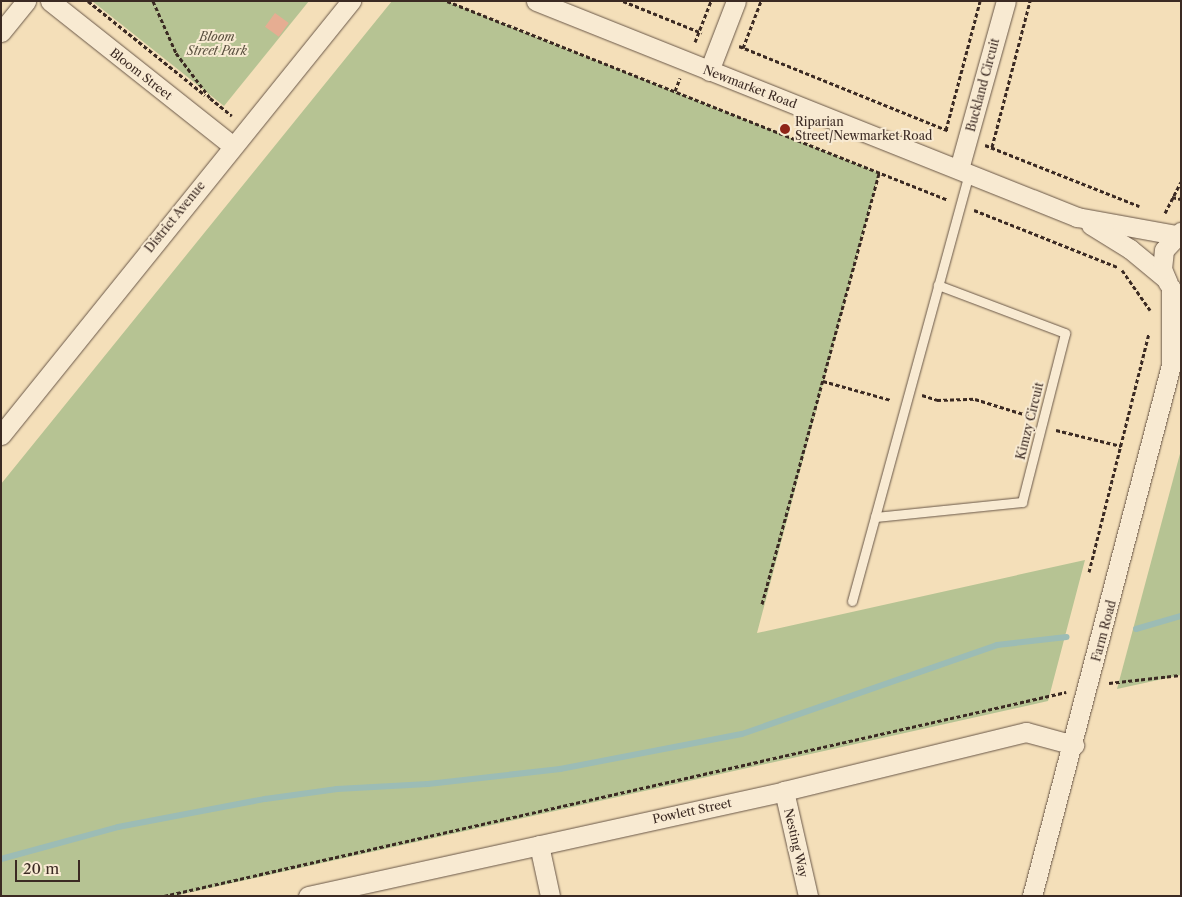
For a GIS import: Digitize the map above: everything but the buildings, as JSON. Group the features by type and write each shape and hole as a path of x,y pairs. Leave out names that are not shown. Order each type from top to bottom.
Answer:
{"street":[{"path":"1,32 26,1"},
{"name":"Bloom Street","path":"50,1 232,146"},
{"name":"District Avenue","path":"1,434 351,1"},
{"name":"Newmarket Road","path":"536,1 1077,217 1130,249 1172,288"},
{"path":"710,71 736,1"},
{"name":"Buckland Circuit","path":"964,171 969,140 1006,1"},
{"name":"Newmarket Road","path":"1077,217 1178,234"},
{"name":"Farm Road","path":"1032,896 1074,745 1176,358 1172,288 1164,250 1178,234"},
{"name":"Powlett Street","path":"308,896 784,791 1026,732 1074,745"},
{"name":"Nesting Way","path":"784,791 808,896"},
{"path":"539,845 550,896"}],"lane":[{"path":"852,601 961,205 964,171"},
{"name":"Kimzy Circuit","path":"875,517 1022,502 1065,333 938,286"}],"path":[{"path":"88,1 248,128"},
{"path":"153,1 176,53 210,98"},
{"path":"447,1 1121,268 1151,312 1153,319"},
{"path":"623,1 969,140 992,147 1148,209"},
{"path":"743,48 761,1"},
{"path":"946,130 980,1"},
{"path":"992,147 1030,1"},
{"path":"762,604 879,172"},
{"path":"1157,213 1164,215 1181,182"},
{"path":"1172,197 1181,200"},
{"path":"1089,572 1150,328"},
{"path":"823,381 906,404"},
{"path":"909,392 937,400 975,400 1042,423 1121,446"},
{"path":"164,896 1089,686 1181,675"}],"green space":[{"name":"Bloom Street Park","path":"92,1 309,1 224,106"},
{"path":"392,1 446,1 879,173 757,633 1085,560 1048,701 174,896 1,896 1,484"},
{"path":"1181,450 1181,675 1117,689"}],"waterway":[{"path":"1136,629 1181,616"},
{"path":"1,859 118,827 265,799 337,789 428,784 560,769 742,734 997,645 1067,637"}],"place":[{"name":"Riparian Street/Newmarket Road","path":"785,129"}]}
